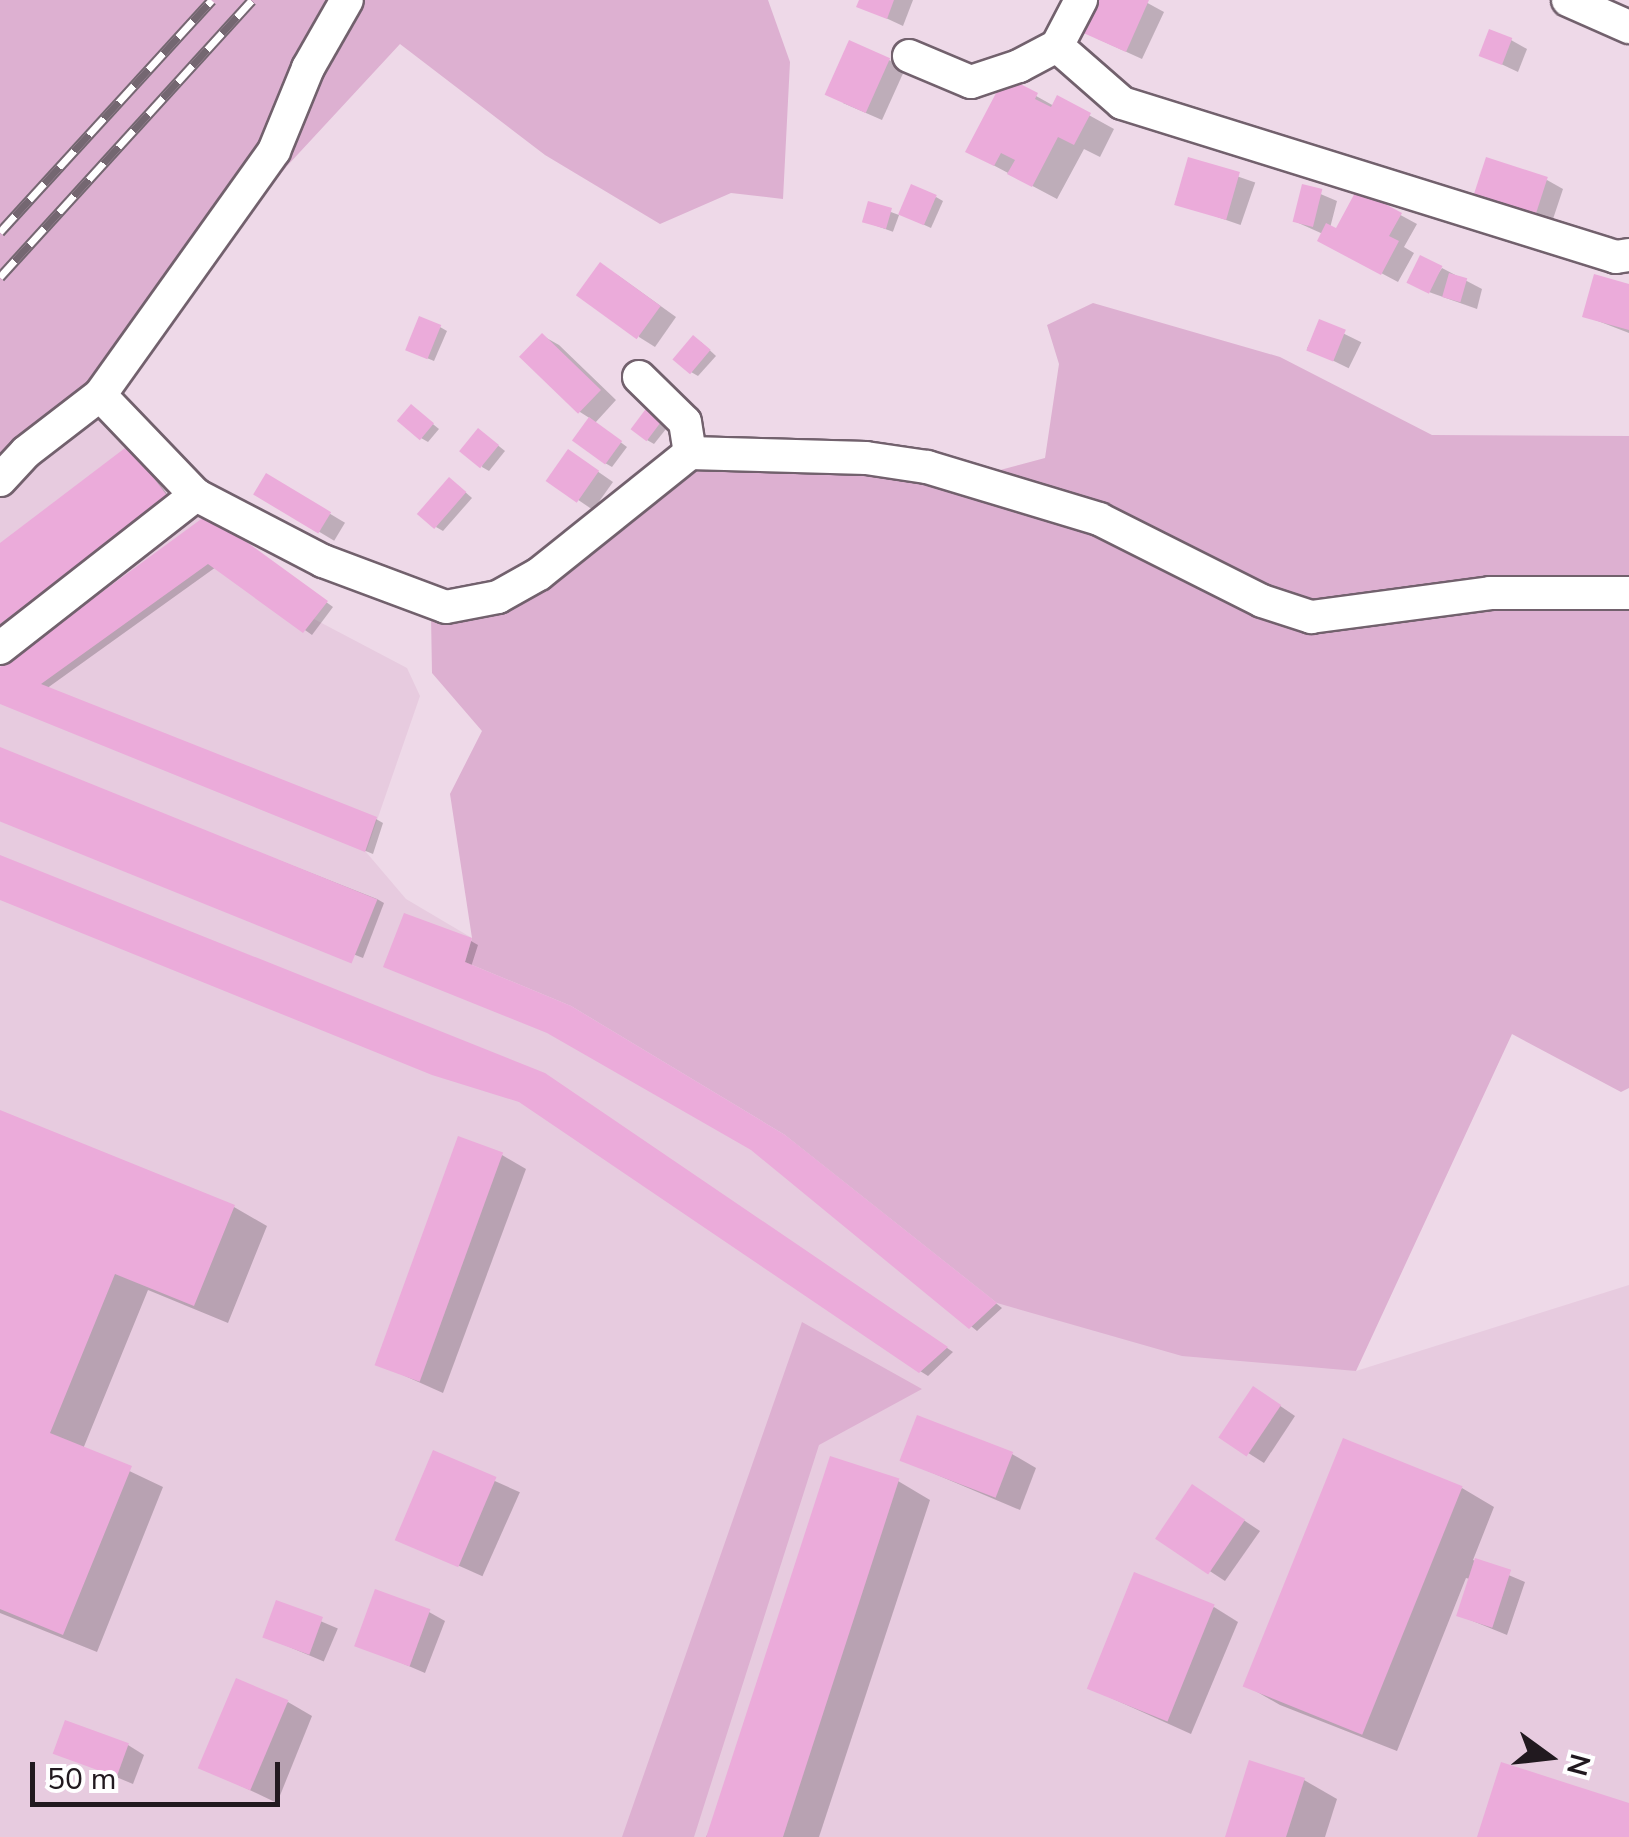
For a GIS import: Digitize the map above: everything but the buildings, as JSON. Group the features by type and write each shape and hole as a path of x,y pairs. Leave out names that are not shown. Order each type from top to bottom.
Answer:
{"street":[{"path":"0,480 26,452 100,395 274,151 308,68 347,0"},
{"path":"909,56 971,82 1019,66 1057,46 1081,0"},
{"path":"1568,0 1629,27"},
{"path":"1057,46 1122,103 1616,258 1629,255"},
{"path":"639,377 685,422 690,452"},
{"path":"100,395 196,495 323,561 446,607 498,597 539,574 690,452 866,458 943,472 1099,519 1262,600 1311,617 1490,593 1629,593"},
{"path":"0,648 196,495"}],"shaded area":[{"path":"0,0 768,0 790,62 783,199 731,193 660,224 545,155 400,44 287,166 166,318 0,479"},
{"path":"1093,303 1280,357 1432,435 1629,436 1629,1088 1621,1092 1512,1034 1356,1371 1182,1356 997,1303 785,1135 571,1006 465,962 472,938 450,794 482,731 432,673 431,616 450,620 693,465 989,473 1045,458 1059,364 1047,325"},
{"path":"108,400 314,619 407,668 420,696 366,852 406,899 472,938 465,962 571,1006 785,1135 1356,1371 1629,1285 1629,1837 0,1837 0,479"},
{"path":"802,1322 922,1389 819,1445 694,1837 622,1837"}],"railway":[{"path":"0,232 212,0"},
{"path":"0,277 252,0"}]}
